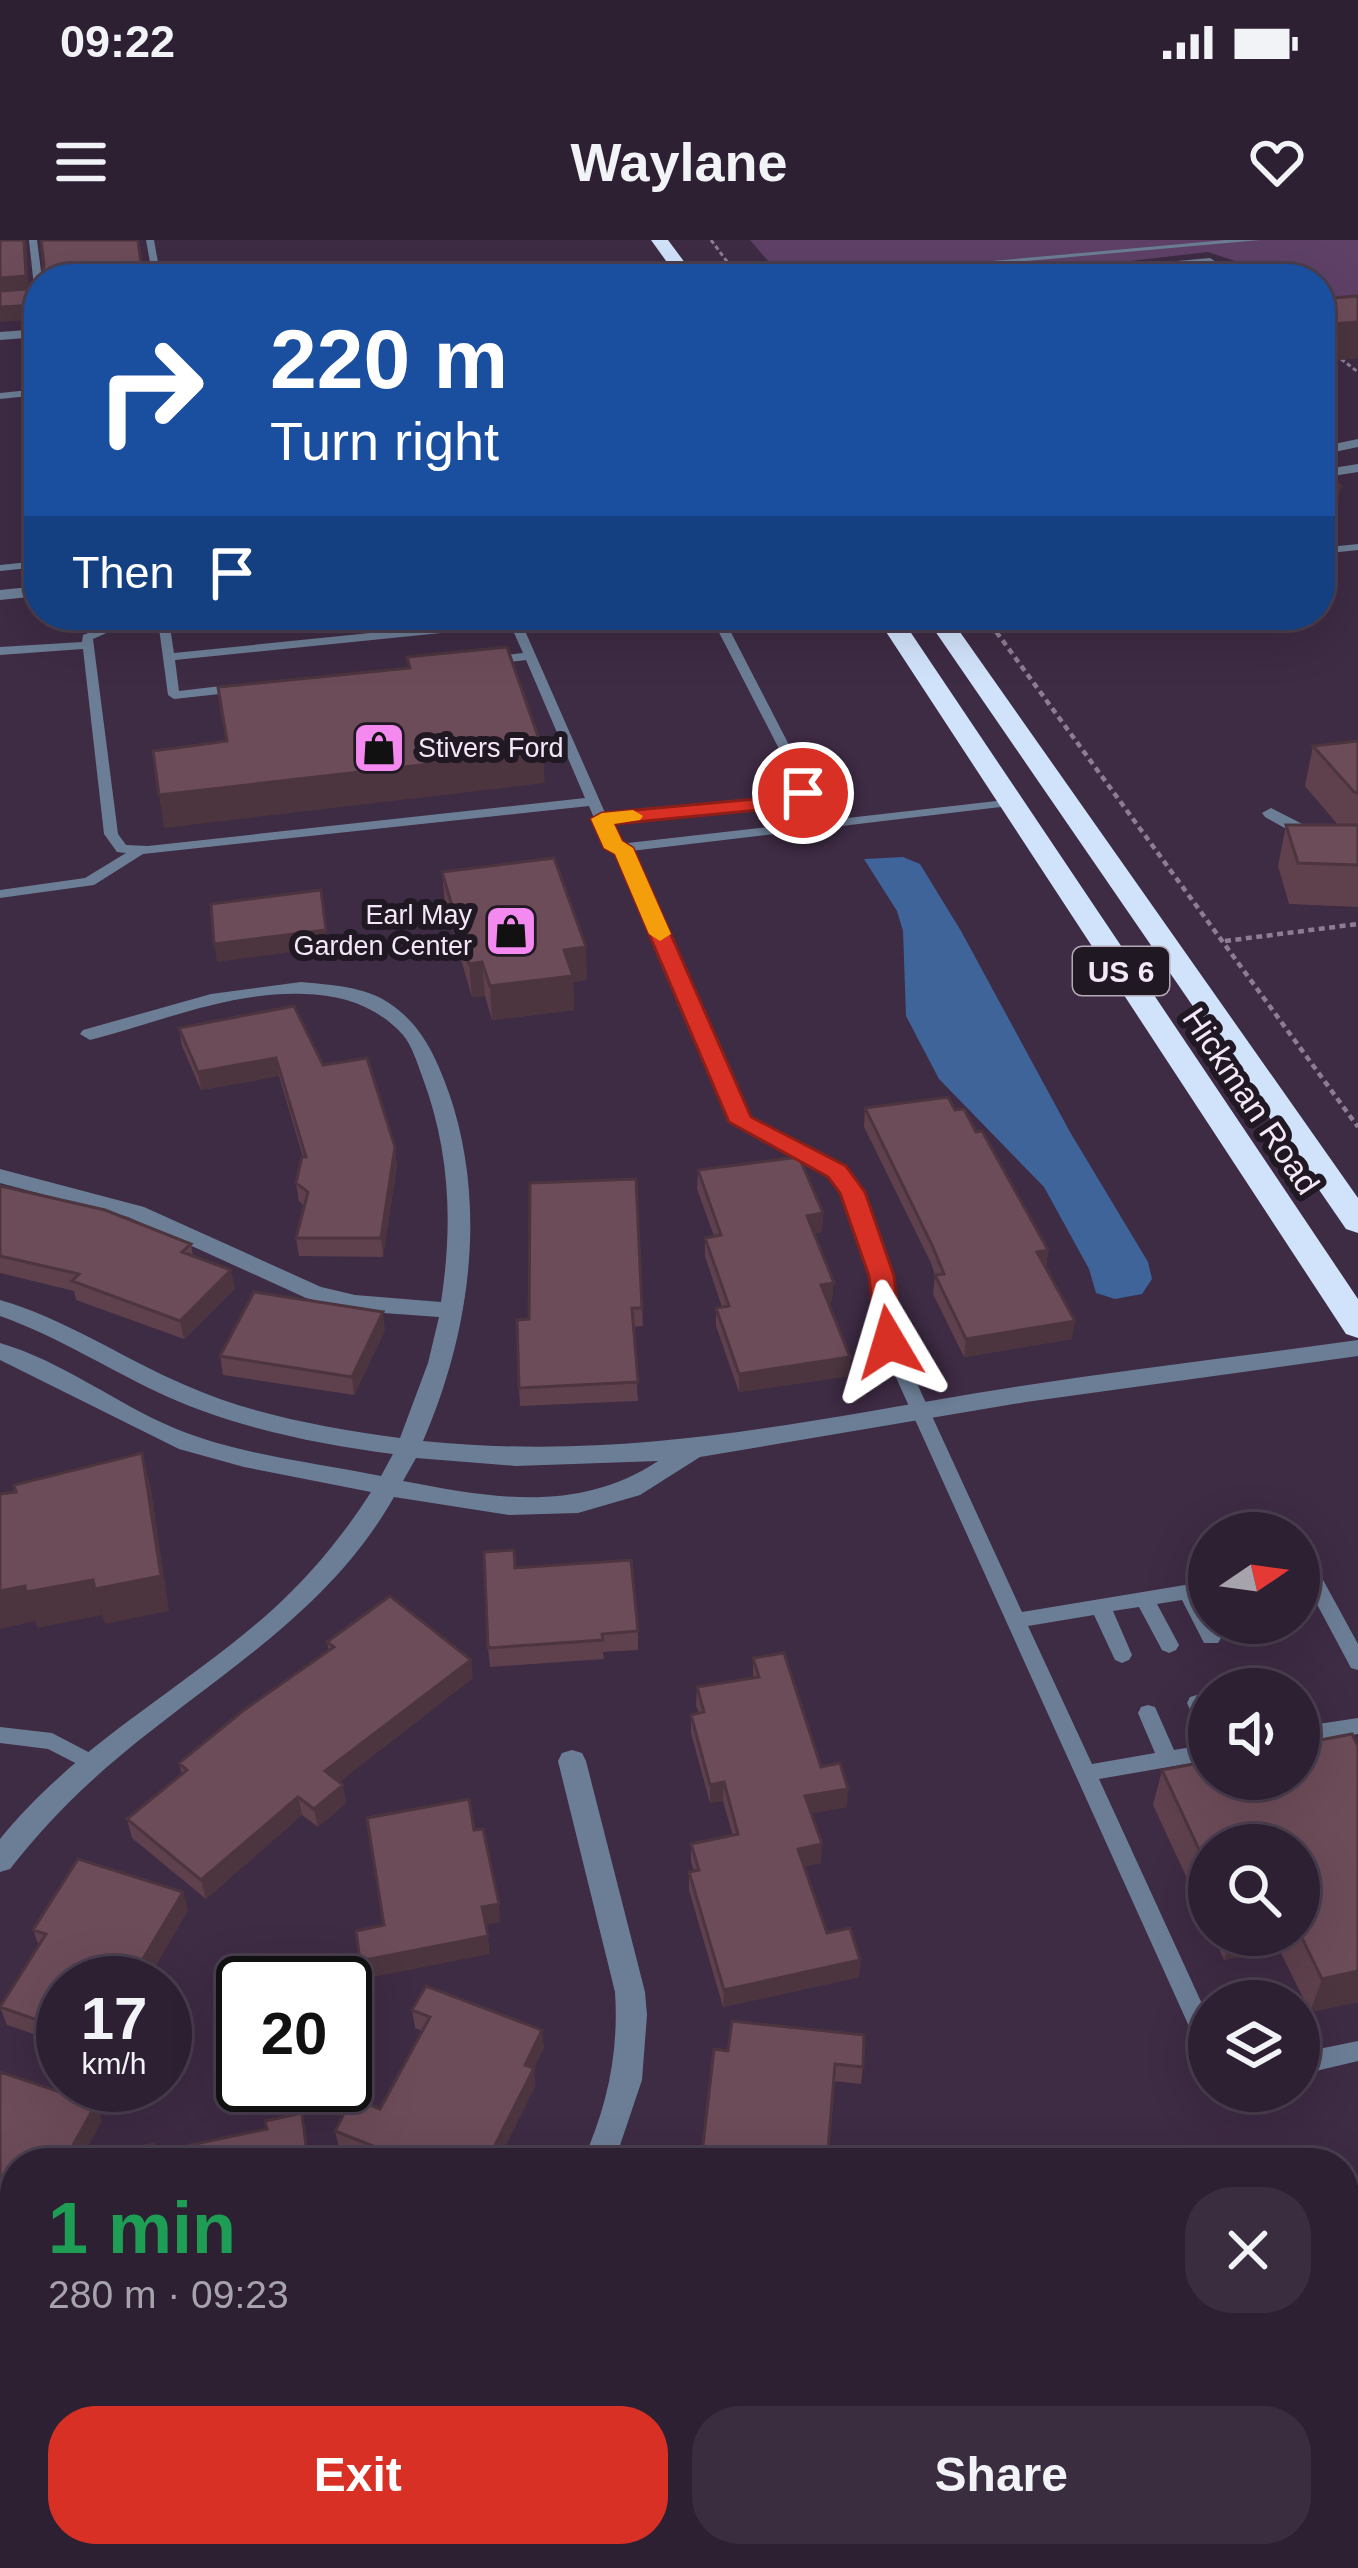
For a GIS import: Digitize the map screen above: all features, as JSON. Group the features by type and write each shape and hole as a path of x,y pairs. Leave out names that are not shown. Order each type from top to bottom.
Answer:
{"highway":[{"path":"658,240 676,264"},
{"name":"Hickman Road","path":"897,630 1358,1326"},
{"name":"Hickman Road","path":"946,630 1358,1222"}],"street":[{"path":"1271,813 1292,829 1358,845"},
{"path":"0,1860 89,1762 294,1606 341,1558 410,1447 451,1310 460,1215 455,1157 443,1104 424,1054 393,1014 348,994 289,988 227,996 90,1034"},
{"path":"0,1176 136,1212 314,1293 355,1304 451,1310"},
{"path":"0,1308 66,1333 177,1393 230,1412 410,1447 568,1458 697,1448 1358,1348"},
{"path":"0,1351 189,1444 389,1486 500,1503 582,1503 626,1492 697,1448"},
{"path":"572,1761 630,1992 634,2030 619,2120 605,2148"}],"lane":[{"path":"974,264 1256,240"},
{"path":"1176,264 1215,264"},
{"path":"105,630 87,638 111,834 122,849 594,801"},
{"path":"165,630 174,695 245,687"},
{"path":"169,657 407,630"},
{"path":"518,630 614,848 1009,802"},
{"path":"602,819 780,802 803,793 800,776 724,630"},
{"path":"0,651 88,646"},
{"path":"483,662 530,656"},
{"path":"622,848 741,1122 837,1172 852,1192 881,1276 889,1342 1188,1998"},
{"path":"0,894 89,882 140,850"},
{"path":"1017,1620 1188,1592"},
{"path":"1320,1592 1358,1662"},
{"path":"1145,1599 1169,1645"},
{"path":"1101,1606 1122,1655"},
{"path":"1148,1713 1168,1759"},
{"path":"1320,1733 1358,1726"},
{"path":"0,1735 52,1741 89,1762"},
{"path":"1087,1774 1188,1756"},
{"path":"1320,2059 1358,2051"}],"path":[{"path":"1341,359 1358,372"},
{"path":"995,630 1358,1127"},
{"path":"1223,942 1358,924"}],"shaded area":[{"path":"750,240 1358,240 1358,328 1335,312 1335,264 1244,264 1208,252 1103,264 771,264"}],"water":[{"path":"903,857 920,864 961,931 1070,1132 1148,1262 1152,1279 1142,1294 1115,1299 1096,1293 1089,1269 1044,1187 939,1079 906,1016 903,931 897,911 864,859"}],"building":[{"path":"0,240 24,240 24,276 0,278"},
{"path":"41,240 138,240 141,264 44,264"},
{"path":"24,289 24,306 0,307 0,291"},
{"path":"1358,296 1358,322 1335,324 1335,298"},
{"name":"Stivers Ford","path":"507,647 543,751 159,795 153,751 227,741 218,687 410,668 407,657"},
{"path":"1358,741 1358,793 1313,746"},
{"path":"1286,825 1358,825 1358,865 1298,863"},
{"name":"Earl May Garden Center","path":"554,858 586,947 564,950 573,976 490,986 482,962 469,964 442,872"},
{"path":"321,890 326,930 214,944 211,904"},
{"path":"294,1006 323,1065 367,1058 395,1147 381,1238 296,1238 308,1192 296,1183 302,1157 306,1157 276,1058 198,1072 179,1028"},
{"path":"948,1097 955,1110 964,1109 976,1132 982,1131 1048,1250 1037,1252 1075,1321 966,1339 935,1275 944,1274 932,1245 865,1108"},
{"path":"799,1157 823,1213 807,1216 834,1283 821,1285 850,1357 739,1374 716,1308 729,1306 705,1238 721,1235 698,1170"},
{"path":"636,1179 642,1308 632,1308 638,1382 519,1388 517,1320 529,1319 530,1183"},
{"path":"0,1186 105,1210 191,1244 182,1252 231,1270 180,1321 72,1281 79,1274 0,1256"},
{"path":"254,1292 383,1312 352,1377 220,1356"},
{"path":"142,1453 161,1576 95,1589 93,1580 26,1592 25,1586 0,1591 0,1494 16,1492 14,1485"},
{"path":"514,1550 515,1568 631,1560 638,1631 602,1634 603,1640 488,1648 484,1552"},
{"path":"390,1596 471,1660 325,1771 343,1785 314,1809 298,1797 201,1880 127,1819 187,1770 179,1763 334,1647 327,1642"},
{"path":"784,1653 821,1767 840,1763 848,1789 805,1796 822,1844 798,1849 827,1933 850,1928 860,1960 724,1990 689,1872 699,1870 691,1844 738,1834 724,1782 710,1785 691,1715 704,1712 697,1687 759,1677 753,1658"},
{"path":"1352,1734 1358,1746 1358,1971 1322,1979 1311,1956 1320,1956 1320,1824 1188,1826 1162,1770 1188,1765 1188,1800 1320,1800 1320,1740"},
{"path":"469,1799 474,1830 483,1829 499,1904 482,1907 488,1936 372,1959 359,1956 356,1931 384,1925 367,1818"},
{"path":"78,1859 183,1892 145,1956 36,1956 36,2020 0,2007 46,1934 33,1930"},
{"path":"426,1986 542,2030 525,2065 534,2068 494,2148 378,2148 335,2131 345,2112 372,2112 372,2106 380,2109 430,2017 412,2010"},
{"path":"732,2021 864,2035 863,2067 835,2064 828,2148 703,2148 714,2049 728,2051"},
{"path":"0,2072 36,2084 36,2112 92,2112 71,2148 0,2148"},
{"path":"302,2113 306,2148 177,2148 267,2129 265,2121"}],"slow traffic":[{"path":"633,816 602,819 614,848 622,848 660,934"}],"place":[{"name":"Stivers Ford","path":"379,748"},
{"name":"Earl May Garden Center","path":"511,931"}],"route":[{"path":"803,793 780,802 602,819 614,848 622,848 741,1122 837,1172 852,1192 881,1276 889,1342"}]}
